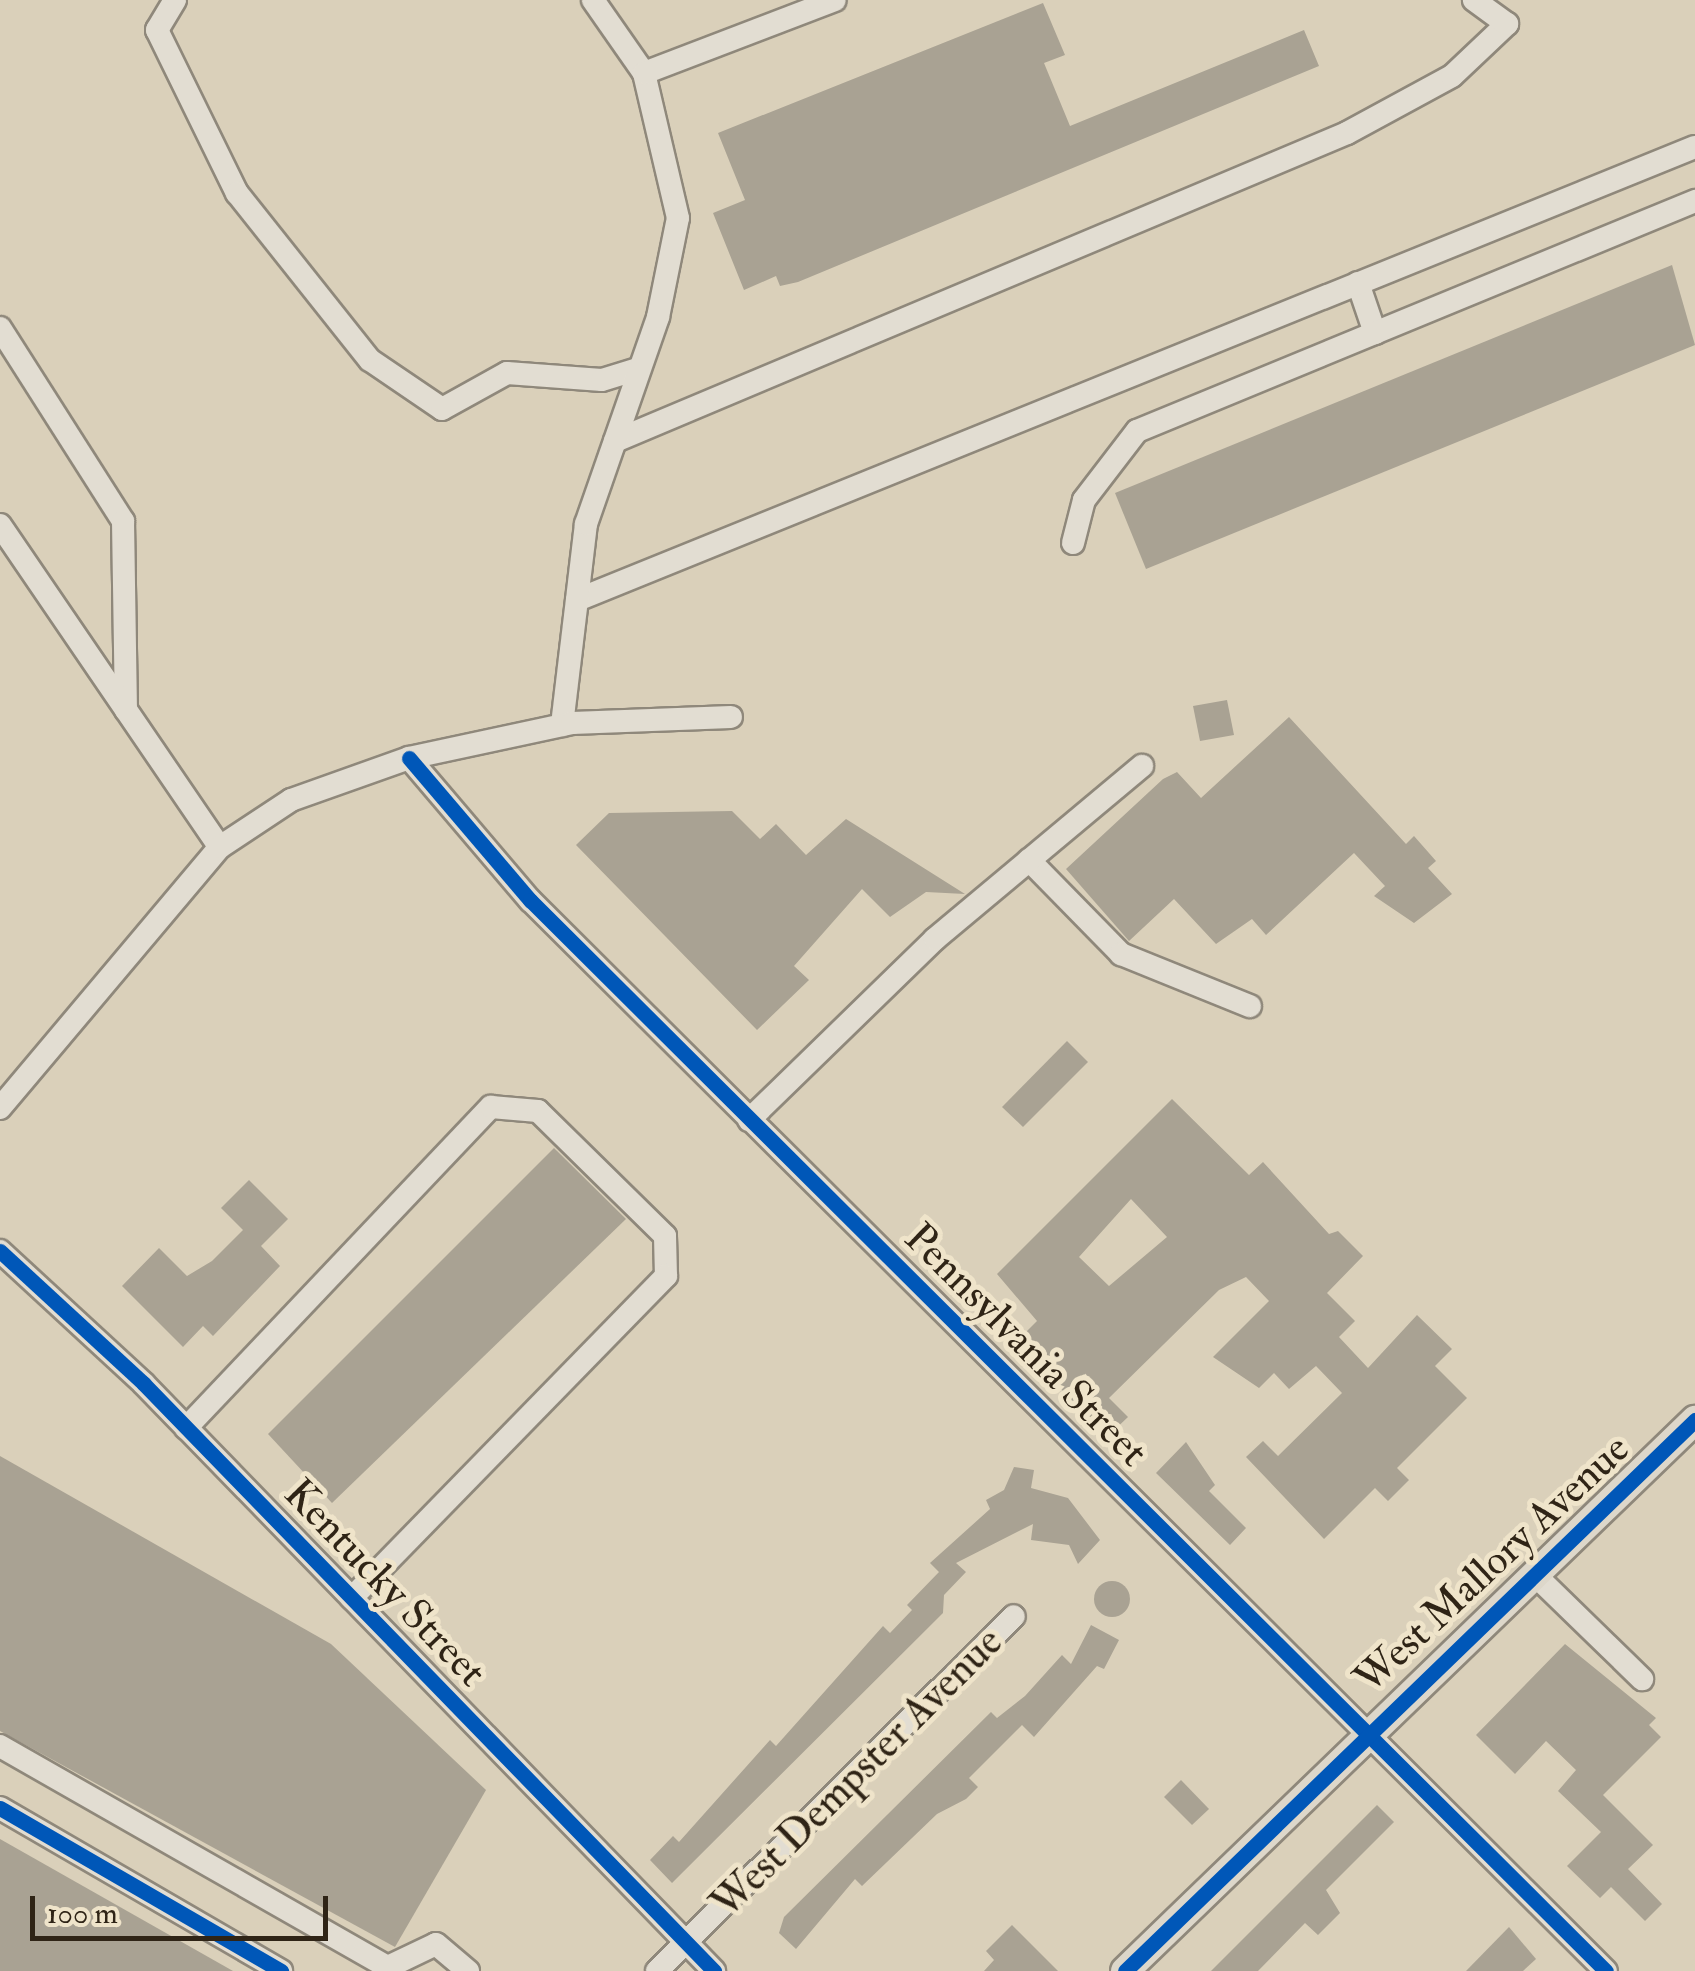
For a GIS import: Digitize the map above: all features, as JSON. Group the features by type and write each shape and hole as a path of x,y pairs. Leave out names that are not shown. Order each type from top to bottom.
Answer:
{"main road":[{"name":"West Mallory Avenue","path":"1125,1971 1366,1730 1695,1420"}],"street":[{"path":"176,0 157,30 237,193 370,360 442,409 507,372 602,380 639,369"},
{"path":"562,725 586,524 639,369 678,218 644,73 592,0"},
{"path":"644,73 835,0"},
{"path":"615,442 1347,133 1452,76 1507,24 1474,0"},
{"path":"577,600 1695,147"},
{"path":"1073,543 1084,500 1137,432 1695,200"},
{"path":"1358,284 1376,333"},
{"path":"0,328 123,521 126,710"},
{"path":"0,525 220,846"},
{"path":"0,1108 220,846 291,800 409,758 562,725 731,717"},
{"name":"Pennsylvania Street","path":"409,758 530,900 1606,1971"},
{"path":"749,1120 935,940 1142,766"},
{"path":"1029,860 1120,954 1250,1006"},
{"path":"186,1428 490,1107 538,1111 665,1236 666,1276 352,1598"},
{"name":"Kentucky Street","path":"0,1251 26,1266 714,1971"},
{"path":"1534,1574 1642,1679"},
{"name":"West Dempster Avenue","path":"658,1971 1014,1616"},
{"path":"0,1746 388,1967 436,1944 468,1971"},
{"path":"0,1808 281,1971"}],"building":[{"path":"1043,3 1065,55 1044,63 1070,126 1304,30 1319,66 798,282 780,286 776,276 744,290 713,213 745,200 718,133"},
{"path":"1672,265 1695,345 1146,569 1115,493"},
{"path":"1227,700 1234,735 1200,741 1193,706"},
{"path":"1289,717 1406,844 1414,836 1436,861 1428,868 1452,894 1414,923 1374,896 1385,886 1354,853 1266,935 1252,919 1216,944 1174,899 1129,941 1066,869 1163,779 1177,772 1201,798"},
{"path":"732,811 760,839 776,824 806,855 846,819 965,894 926,892 890,917 862,889 794,966 809,980 757,1030 576,845 609,813"},
{"path":"1067,1041 1088,1062 1023,1127 1002,1107"},
{"path":"1172,1099 1249,1175 1263,1162 1329,1234 1338,1231 1363,1256 1327,1293 1355,1321 1339,1337 1368,1368 1417,1315 1452,1349 1435,1366 1467,1398 1397,1468 1409,1480 1388,1501 1375,1488 1324,1539 1246,1457 1263,1441 1278,1456 1342,1393 1316,1366 1289,1389 1274,1373 1259,1388 1213,1357 1269,1301 1246,1277 1219,1290 1109,1398 1128,1417 1108,1436 1015,1343 1037,1321 997,1274","holes":["1131,1199 1167,1237 1109,1286 1079,1257"]},
{"path":"554,1148 626,1219 332,1503 268,1434"},
{"path":"249,1180 288,1219 261,1246 280,1266 213,1336 203,1326 183,1347 122,1286 159,1248 187,1276 212,1261 243,1230 221,1208"},
{"path":"1186,1442 1215,1485 1209,1491 1246,1528 1230,1545 1156,1473"},
{"path":"0,1456 331,1644 486,1790 395,1947 0,1731"},
{"path":"1014,1467 1034,1470 1031,1488 1068,1498 1100,1540 1078,1564 1069,1545 1031,1540 1033,1524 956,1563 966,1572 944,1595 943,1613 672,1883 650,1860 673,1836 679,1842 770,1740 776,1746 883,1626 890,1633 912,1610 907,1605 939,1572 930,1563 990,1509 986,1500 1004,1490"},
{"path":"1112,1581 1124,1587 1130,1599 1124,1611 1112,1617 1100,1611 1094,1599 1100,1587"},
{"path":"1091,1625 1119,1640 1104,1669 1097,1666 1034,1737 1022,1725 969,1778 978,1787 966,1799 937,1814 862,1886 855,1879 796,1949 779,1933 784,1917 991,1712 997,1718 1025,1696 1062,1655 1071,1664"},
{"path":"1565,1644 1656,1718 1649,1725 1661,1737 1603,1795 1653,1845 1628,1869 1662,1904 1645,1921 1611,1887 1600,1898 1567,1866 1601,1832 1558,1791 1576,1770 1546,1741 1515,1774 1476,1735"},
{"path":"1181,1780 1209,1809 1192,1825 1164,1797"},
{"path":"1377,1805 1394,1822 1326,1890 1340,1913 1318,1935 1305,1923 1258,1971 1211,1971"},
{"path":"0,1839 233,1971 0,1971"},
{"path":"1012,1925 1058,1971 984,1971 994,1960 986,1951"},
{"path":"1509,1927 1536,1959 1523,1971 1466,1971"}],"cycle path":[{"path":"409,758 530,900 1606,1971"},
{"path":"0,1251 143,1383 714,1971"},
{"path":"1125,1971 1695,1420"},
{"path":"0,1808 281,1971"}]}
